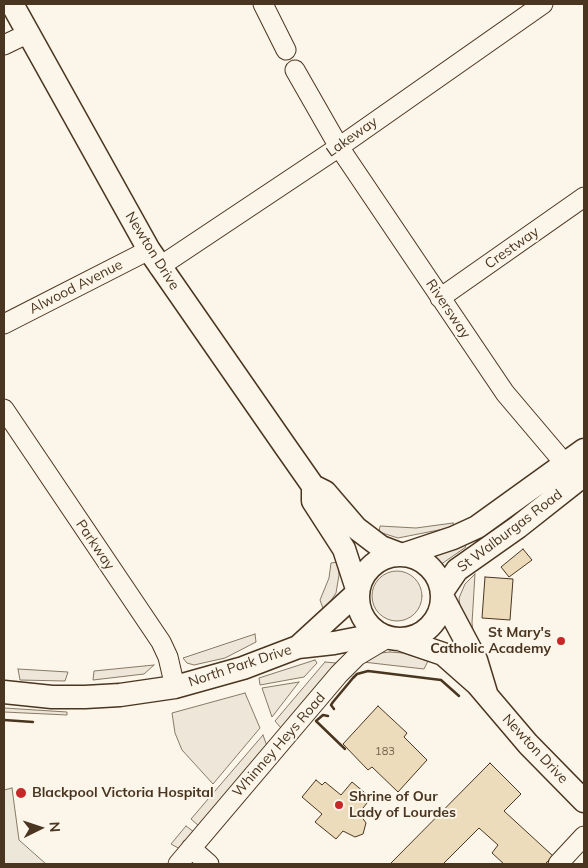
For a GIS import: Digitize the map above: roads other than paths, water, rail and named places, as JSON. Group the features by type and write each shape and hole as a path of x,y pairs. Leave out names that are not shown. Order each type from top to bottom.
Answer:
{"main road":[{"name":"Newton Drive","path":"12,4 154,258 313,486 325,492 356,528 381,547 402,555"},
{"name":"St Walburgas Road","path":"442,594 457,570 518,527 575,470 584,450"},
{"name":"St Walburgas Road","path":"402,555 465,534 489,520 531,489 575,470"},
{"name":"Newton Drive","path":"313,486 313,501 344,549 358,592"},
{"path":"402,555 412,557 428,566 439,582 442,594 438,614 429,626 416,636 389,637 374,630 361,613 358,592 362,577 374,563 385,558 402,555"},
{"name":"North Park Drive","path":"298,647 358,592"},
{"name":"Newton Drive","path":"442,594 476,660 487,696"},
{"name":"Newton Drive","path":"389,637 442,654 487,696 528,744 584,801"},
{"name":"North Park Drive","path":"4,692 52,697 120,695 175,687 243,668 298,647 389,637"}],"street":[{"path":"263,4 286,50"},
{"name":"Lakeway","path":"154,258 339,147 543,4"},
{"path":"4,45 29,34"},
{"name":"Riversway","path":"295,70 339,147 505,392 575,470"},
{"name":"Crestway","path":"440,298 584,197"},
{"name":"Alwood Avenue","path":"4,324 154,258"},
{"name":"Parkway","path":"4,409 161,642 168,658 175,687"},
{"name":"Whinney Heys Road","path":"178,864 339,674 357,656 389,637"},
{"path":"558,864 584,836"},
{"path":"192,848 209,864"}],"place":[{"name":"St Mary's Catholic Academy","path":"561,641"},
{"name":"Blackpool Victoria Hospital","path":"21,793"},
{"name":"Shrine of Our Lady of Lourdes","path":"339,805"}]}
